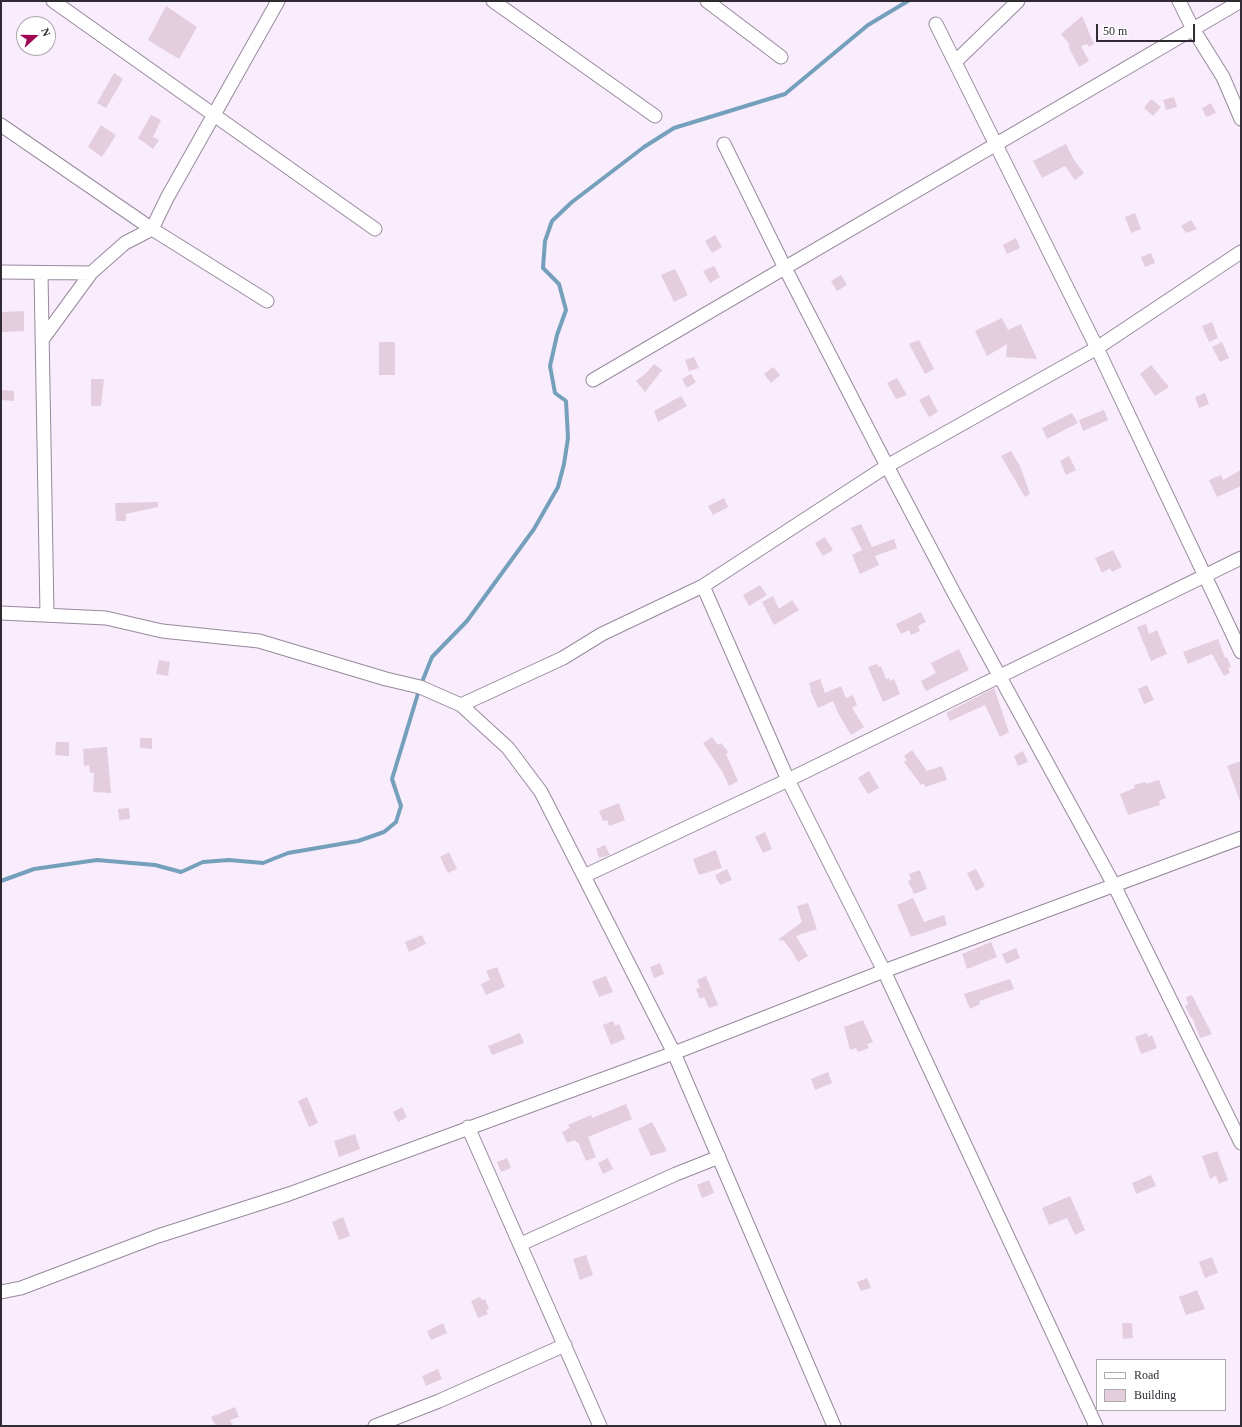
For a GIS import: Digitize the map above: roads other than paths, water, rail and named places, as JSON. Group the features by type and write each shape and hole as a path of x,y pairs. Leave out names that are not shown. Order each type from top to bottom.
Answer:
{"street":[{"path":"53,1 215,114 375,229"},
{"path":"42,340 91,273 125,243 152,229 167,198 278,1"},
{"path":"492,1 655,116"},
{"path":"708,1 780,57"},
{"path":"955,62 1018,1"},
{"path":"1179,1 1193,29 1223,77 1241,119"},
{"path":"594,380 1241,1"},
{"path":"936,24 1097,348 1241,652"},
{"path":"1,125 152,229 267,301"},
{"path":"724,144 785,268 887,466 954,593 1001,676 1114,885 1241,1143"},
{"path":"461,705 563,658 602,634 702,586 887,466 1097,348 1241,252"},
{"path":"1,272 91,273"},
{"path":"41,273 47,614"},
{"path":"584,876 788,780 1241,558"},
{"path":"702,586 788,780 884,971 1096,1426"},
{"path":"1,613 106,618 162,632 259,642 386,679 420,687 461,705 508,748 541,792 674,1053 834,1426"},
{"path":"1,1292 21,1288 158,1236 289,1194 468,1127 674,1053 884,971 1241,838"},
{"path":"468,1127 521,1244 600,1426"},
{"path":"521,1244 676,1174 719,1157"},
{"path":"375,1426 439,1401 565,1345"}],"waterway":[{"path":"1,881 34,869 97,860 155,865 181,872 203,862 229,860 263,863 288,853 358,841 384,832 396,822 401,806 392,779 420,687 432,657 467,621 534,529 558,487 564,464 568,438 566,401 555,393 550,366 557,335 566,310 559,284 543,268 545,241 552,221 572,202 644,147 674,128 785,94 868,25 908,1"}]}
